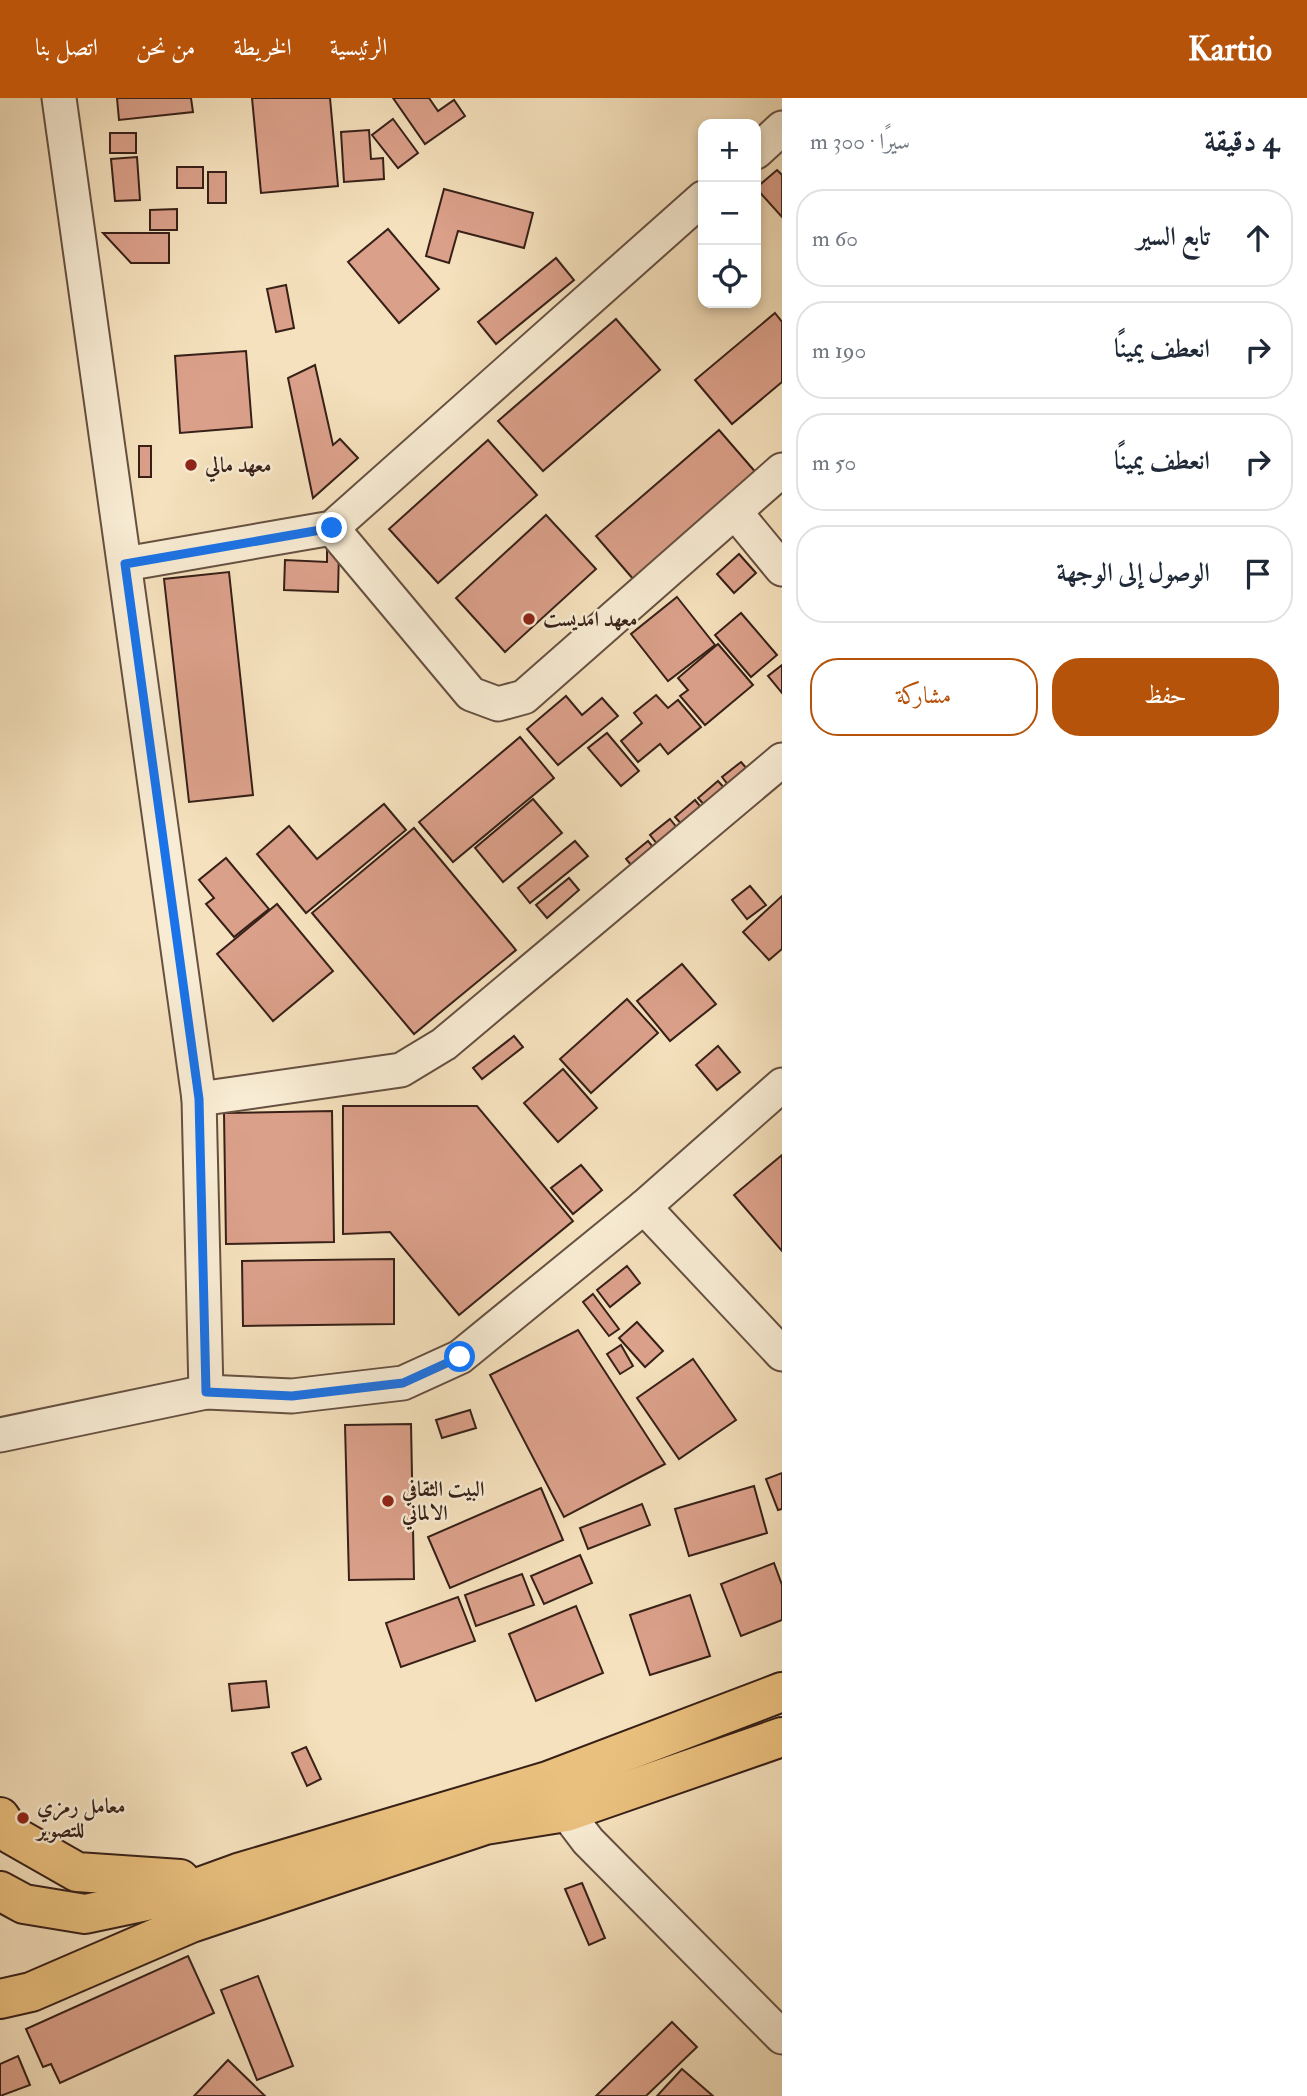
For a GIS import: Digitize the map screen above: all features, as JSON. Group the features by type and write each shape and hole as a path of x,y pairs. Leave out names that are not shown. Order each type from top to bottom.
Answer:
{"main road":[{"path":"0,1999 31,1992 191,1923 480,1814 548,1781 782,1692"},
{"path":"0,1891 24,1904 85,1913 180,1894 238,1873 480,1814 566,1812 782,1737"},
{"path":"0,1817 12,1835 77,1872 180,1879 238,1873"}],"street":[{"path":"59,98 199,1099 206,1392"},
{"path":"761,147 782,128"},
{"path":"125,564 332,528 698,202"},
{"path":"332,528 471,694 498,704 524,697 782,470"},
{"path":"735,512 782,569"},
{"path":"199,1099 401,1070 444,1044 782,760"},
{"path":"0,1434 206,1392 292,1396 403,1383 460,1357 644,1207 782,1085"},
{"path":"644,1207 782,1354"},
{"path":"566,1812 588,1841 782,2036"}],"building":[{"path":"117,98 191,98 193,112 119,120"},
{"path":"252,98 330,98 338,186 261,193"},
{"path":"393,98 429,98 438,111 454,100 465,116 425,144"},
{"path":"393,119 418,153 398,168 372,135"},
{"path":"369,130 371,159 383,158 384,179 344,182 341,132"},
{"path":"110,133 136,133 136,153 110,153"},
{"path":"137,157 140,200 115,201 111,159"},
{"path":"177,167 203,167 203,188 177,188"},
{"path":"777,170 782,175 782,217 761,194 761,184"},
{"path":"208,172 226,172 226,203 208,203"},
{"path":"444,189 533,213 524,248 458,231 449,263 426,256"},
{"path":"177,209 177,230 150,230 150,210"},
{"path":"388,229 439,289 399,323 348,262"},
{"path":"103,233 169,233 169,263 131,263"},
{"path":"556,258 574,280 496,344 478,322"},
{"path":"286,285 294,328 276,332 267,289"},
{"path":"775,313 782,322 782,382 732,424 695,380"},
{"path":"616,319 660,370 543,471 498,421"},
{"path":"246,351 252,427 180,433 175,356"},
{"path":"315,365 333,445 340,439 358,458 313,498 288,378"},
{"path":"719,430 758,475 634,580 596,536"},
{"path":"488,440 537,495 438,583 389,529"},
{"path":"139,446 151,446 151,477 139,477"},
{"path":"546,515 596,569 505,652 456,598"},
{"path":"327,549 339,550 338,592 284,590 285,560 327,562"},
{"path":"739,554 756,573 734,593 717,574"},
{"path":"229,572 253,795 189,802 164,579"},
{"path":"677,597 715,645 668,681 631,634"},
{"path":"741,613 777,655 751,677 715,635"},
{"path":"718,644 753,685 705,725 680,696 688,690 678,678"},
{"path":"782,665 782,693 768,676"},
{"path":"656,695 668,708 678,700 701,727 668,754 660,744 638,762 621,741 642,723 634,713"},
{"path":"566,696 582,715 602,698 618,716 558,765 527,729"},
{"path":"607,733 639,771 621,786 588,748"},
{"path":"520,737 554,778 453,862 419,822"},
{"path":"741,762 748,770 729,786 722,777"},
{"path":"718,781 727,791 707,808 698,798"},
{"path":"533,799 562,833 503,882 475,848"},
{"path":"695,800 704,811 684,827 675,817"},
{"path":"384,804 406,830 306,913 257,854 289,826 317,859"},
{"path":"670,819 678,829 658,845 650,835"},
{"path":"414,828 516,950 414,1034 312,913"},
{"path":"575,841 588,856 530,903 518,888"},
{"path":"648,841 658,853 636,871 626,859"},
{"path":"226,858 269,909 234,937 206,904 214,898 199,880"},
{"path":"569,878 579,890 547,918 536,905"},
{"path":"750,886 766,905 747,919 732,900"},
{"path":"782,896 782,949 769,960 743,932"},
{"path":"277,904 333,971 273,1021 217,954"},
{"path":"682,964 716,1004 670,1041 637,1001"},
{"path":"627,999 658,1033 591,1093 560,1059"},
{"path":"514,1036 523,1047 482,1079 473,1068"},
{"path":"718,1046 740,1072 717,1090 696,1065"},
{"path":"563,1069 597,1108 558,1142 524,1103"},
{"path":"343,1106 477,1106 573,1221 459,1315 390,1232 343,1234"},
{"path":"332,1111 334,1242 226,1244 224,1113"},
{"path":"782,1155 782,1251 734,1195"},
{"path":"581,1165 602,1190 573,1214 551,1188"},
{"path":"394,1259 394,1324 243,1326 242,1261"},
{"path":"627,1266 640,1283 610,1307 597,1290"},
{"path":"593,1294 619,1329 609,1336 583,1302"},
{"path":"637,1322 663,1351 645,1367 619,1338"},
{"path":"578,1330 665,1464 564,1517 490,1375"},
{"path":"621,1345 633,1366 620,1374 607,1354"},
{"path":"693,1359 736,1420 679,1459 637,1398"},
{"path":"470,1410 476,1428 442,1438 436,1420"},
{"path":"411,1424 414,1579 349,1580 345,1425"},
{"path":"782,1473 782,1509 778,1510 766,1479"},
{"path":"754,1486 767,1533 689,1556 675,1509"},
{"path":"541,1488 563,1540 450,1588 428,1537"},
{"path":"642,1504 650,1525 588,1549 580,1528"},
{"path":"580,1555 592,1583 544,1604 531,1576"},
{"path":"774,1563 782,1585 782,1620 741,1636 721,1584"},
{"path":"522,1574 534,1605 476,1626 465,1595"},
{"path":"690,1595 710,1656 650,1675 630,1615"},
{"path":"458,1597 475,1641 401,1667 386,1623"},
{"path":"576,1606 603,1673 536,1701 509,1634"},
{"path":"266,1681 269,1707 232,1711 229,1684"},
{"path":"306,1747 321,1779 307,1786 292,1753"},
{"path":"582,1883 605,1938 589,1945 565,1889"},
{"path":"188,1956 214,2013 60,2083 51,2064 43,2067 26,2029"},
{"path":"258,1976 293,2066 257,2080 221,1990"},
{"path":"672,2022 697,2047 646,2096 596,2096"},
{"path":"18,2056 30,2085 0,2096 0,2064"},
{"path":"228,2060 265,2096 194,2096"},
{"path":"682,2069 713,2096 657,2096"}],"place":[{"name":"معهد مالي","path":"191,465"},
{"name":"معهد امديست","path":"529,619"},
{"name":"البيت الثقافي الالماني","path":"388,1501"},
{"name":"معامل رمزي للتصوير","path":"23,1818"}],"route":[{"path":"332,528 125,564 199,1099 206,1392 292,1396 403,1383 460,1357"}]}
